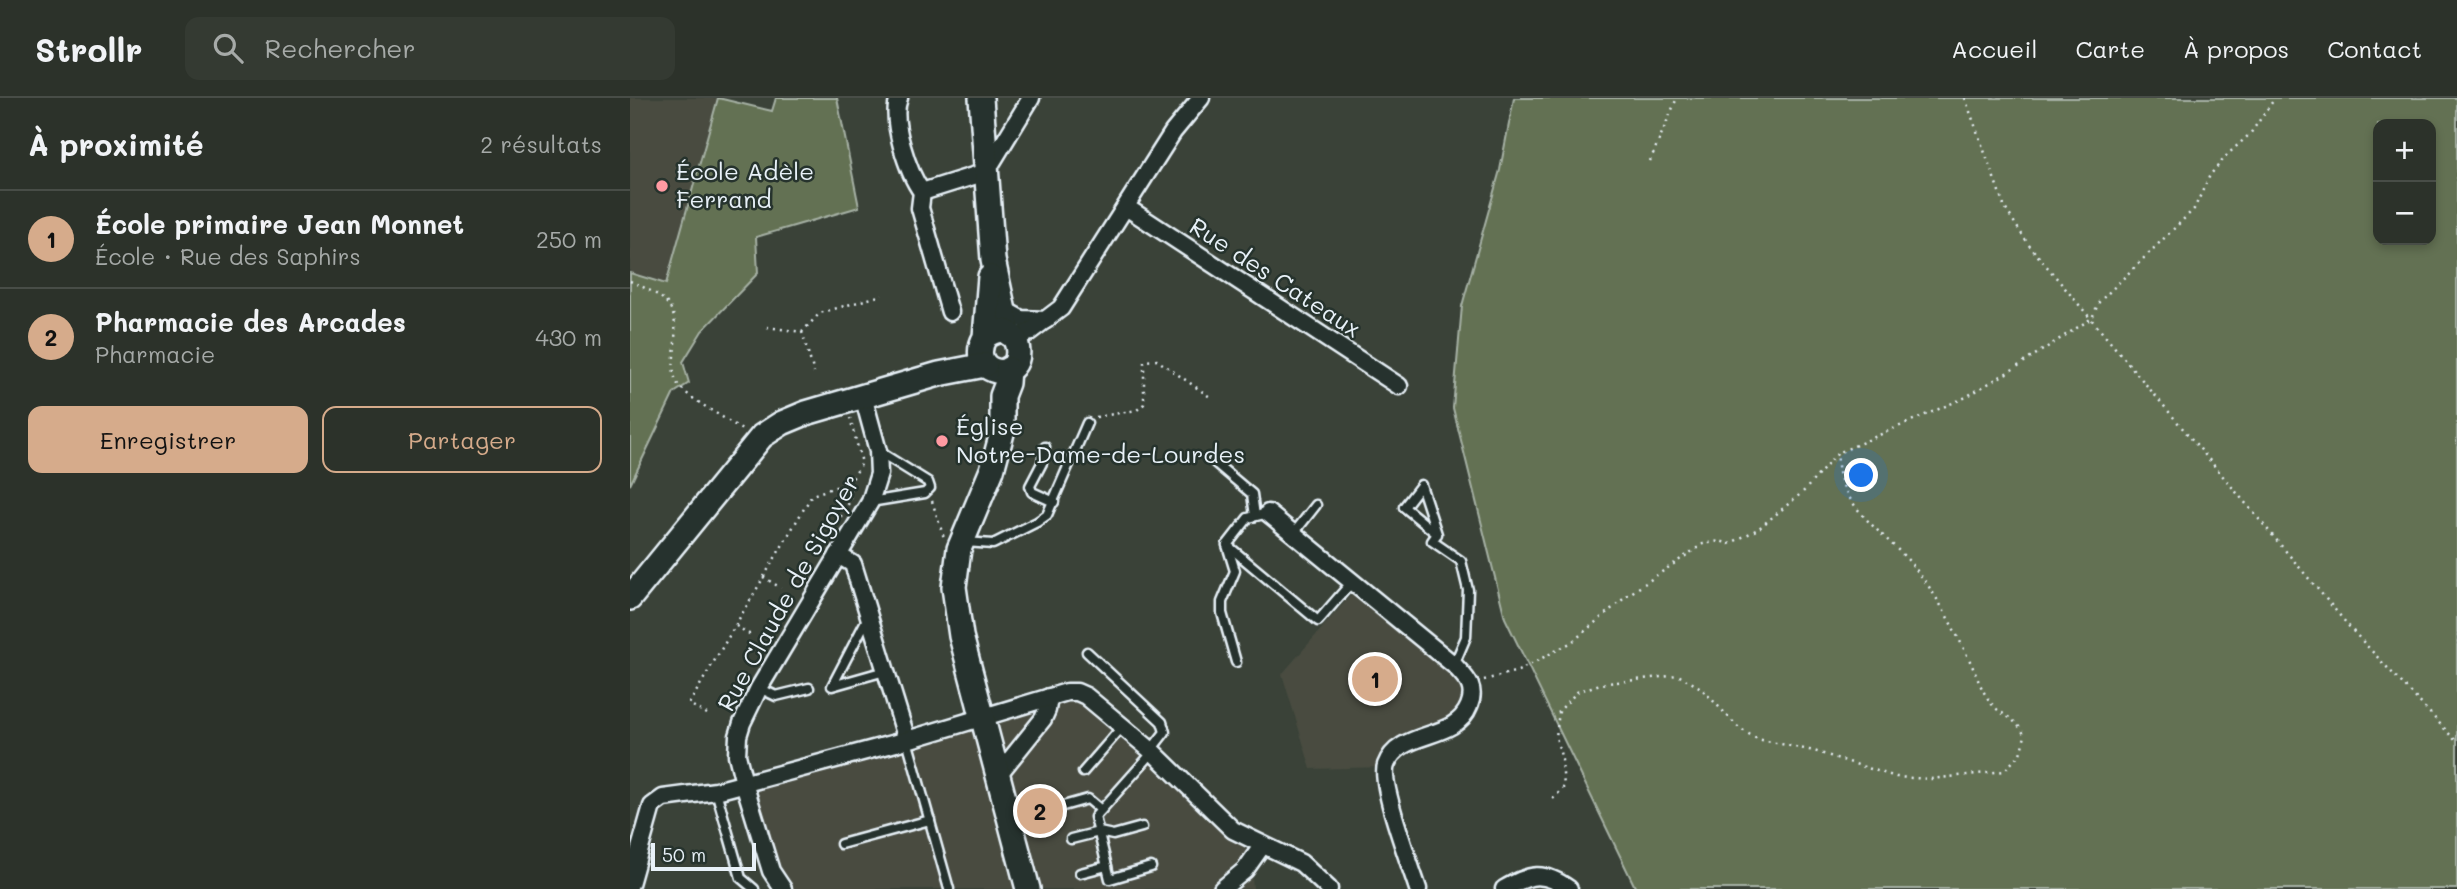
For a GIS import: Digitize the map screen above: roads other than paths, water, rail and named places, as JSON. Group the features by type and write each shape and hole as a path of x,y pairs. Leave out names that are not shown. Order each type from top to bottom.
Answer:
{"main road":[{"path":"981,98 1002,396 1002,433 992,470 960,545 954,587 956,610 982,717 1028,889"},
{"path":"993,260 1003,309 999,352"},
{"path":"630,598 757,442 782,423 806,413 939,374 999,352"}],"street":[{"path":"899,98 896,118 912,178 922,192 920,208 950,312"},
{"path":"922,192 986,172 1031,98"},
{"path":"999,352 1061,308 1173,132 1201,98"},
{"name":"Rue des Cateaux","path":"1126,207 1399,386"},
{"path":"1003,309 1021,319 1048,319"},
{"name":"Rue Claude de Sigoyer","path":"783,889 771,871 744,783 737,755 738,736 759,688 870,502 879,474 878,451 854,399"},
{"path":"1261,514 1294,533 1454,665 1471,683 1472,699 1465,718 1450,728 1403,745 1391,756 1385,767 1386,785 1418,889"},
{"path":"838,555 853,564 907,740"},
{"path":"630,884 652,806 663,798 716,791 907,740 1067,692 1077,692 1086,696 1152,751 1233,830 1301,863 1329,889"},
{"path":"998,775 1043,719 1049,697"},
{"path":"1222,889 1245,870 1262,846"},
{"path":"1242,889 1245,870"},
{"path":"1504,889 1526,876 1548,877 1569,889"}],"lane":[{"path":"960,545 993,544 1037,523 1047,515 1087,424"},
{"path":"1045,447 1042,463 1030,486 1032,492 1054,502"},
{"path":"870,502 927,493 930,488 928,482 878,451"},
{"path":"1213,461 1252,494 1261,514 1248,518 1227,545"},
{"path":"1421,485 1425,498 1437,534 1404,507 1421,485"},
{"path":"1294,533 1316,505"},
{"path":"1437,534 1432,541 1461,561 1468,590 1466,637 1454,665"},
{"path":"1227,545 1318,621 1352,582"},
{"path":"1227,545 1235,571 1222,602 1222,613 1236,662"},
{"path":"869,615 832,686 885,671"},
{"path":"1087,652 1162,722 1165,732 1095,817 1110,879 1151,867"},
{"path":"759,688 776,696 809,688"},
{"path":"1083,772 1122,727"},
{"path":"907,740 949,889"},
{"path":"716,791 741,878 754,889"},
{"path":"1063,806 1088,799 1101,810"},
{"path":"841,844 930,820"},
{"path":"1071,839 1099,832 1113,835 1142,827"},
{"path":"1080,873 1107,866"}],"place":[{"name":"École Adèle Ferrand","path":"662,186"},
{"name":"Église Notre-Dame-de-Lourdes","path":"942,441"},
{"name":"École primaire Jean Monnet","path":"1375,679"},
{"name":"Pharmacie des Arcades","path":"1040,811"}]}
